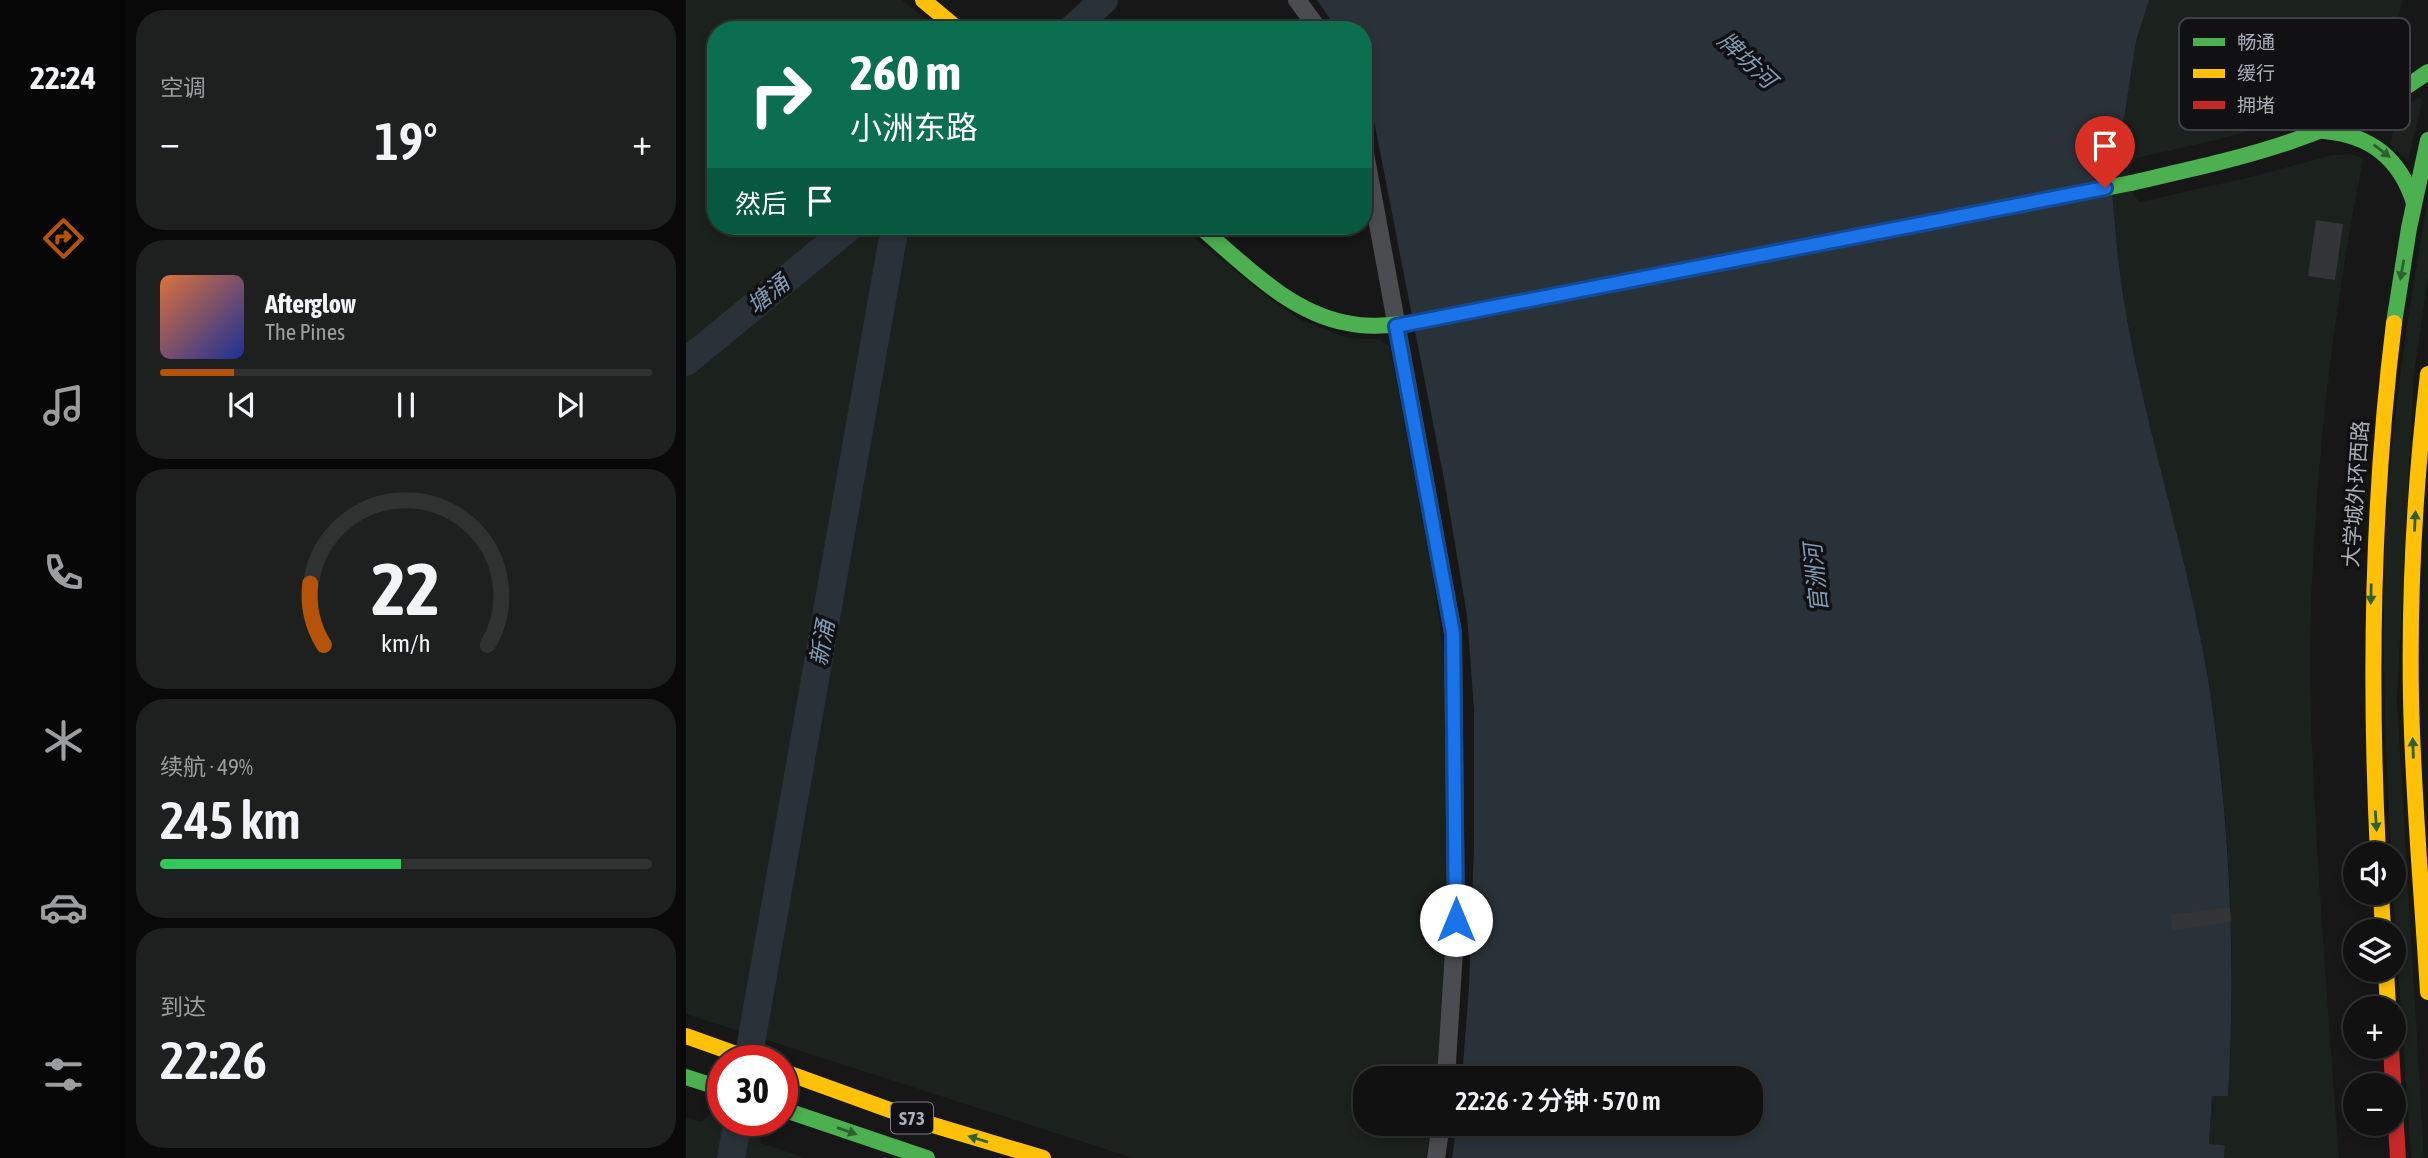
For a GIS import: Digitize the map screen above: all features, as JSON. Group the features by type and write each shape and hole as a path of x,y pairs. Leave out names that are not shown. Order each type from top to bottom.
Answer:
{"main road":[{"path":"923,0 948,21"},
{"path":"2410,84 2428,72"},
{"path":"1210,235 1277,290 1312,313 1348,325 1404,324 2131,183 2276,148 2324,131 2360,137 2385,152 2409,184 2414,203"},
{"name":"大学城外环西路","path":"2377,842 2371,735 2374,500 2388,361 2414,203 2428,140"},
{"path":"2428,374 2419,461 2412,586 2411,700 2428,992"},
{"path":"686,1036 711,1045"},
{"path":"686,1077 707,1084"},
{"name":"S73","path":"798,1077 923,1122 1044,1158"},
{"name":"S73","path":"798,1115 927,1158"},
{"path":"2397,1136 2398,1158"}],"street":[{"path":"1297,0 1312,21"},
{"path":"1372,182 1404,324 1455,661 1456,920 1447,1066"},
{"path":"2415,796 2428,818"},
{"path":"1436,1158 1439,1136"}],"shaded area":[{"path":"686,0 902,0 928,21 707,21 707,235 1191,235 1271,300 1301,320 1347,338 1379,339 1390,347 1432,569 1445,664 1448,897 1438,1066 1353,1066 1353,1136 1429,1136 1426,1158 1133,1158 798,1050 798,1045 782,1045 686,1014"},
{"path":"2149,0 2403,0 2398,18 2179,18 2179,130 2250,130 2137,158 2129,169 2134,196 2140,202 2333,155 2351,154 2363,159 2325,407 2315,532 2310,657 2319,879 2339,1158 2224,1158 2225,1145 2209,1144 2212,1095 2228,1096 2232,993 2227,838 2216,736 2201,639 2146,411 2127,319 2118,258 2109,133 2123,125 2136,41"},
{"path":"2420,97 2422,101 2408,161 2390,144 2393,130 2410,130 2410,103"},
{"path":"2428,198 2428,277 2414,374 2397,700 2405,842 2390,842 2384,648 2386,525 2397,402"},
{"path":"2406,853 2424,1158 2411,1158 2404,1059 2406,996 2400,996 2399,982 2406,982 2406,919 2395,919 2394,905 2406,905"},
{"path":"707,1117 707,1136 760,1136 761,1143 805,1158 686,1158 686,1118 702,1122"}],"water":[{"path":"1317,0 2149,0 2136,41 2123,125 2109,133 2109,156 2118,258 2127,319 2146,411 2201,639 2222,787 2231,942 2230,1045 2228,1096 2212,1096 2209,1144 2225,1145 2224,1158 1452,1158 1455,1136 1763,1136 1763,1066 1463,1066 1469,988 1474,847 1474,710 1467,615 1444,479 1372,114 1372,21 1332,21"}],"building":[{"path":"2316,220 2343,224 2335,280 2308,276"},
{"path":"2230,907 2231,922 2172,930 2171,915"}],"waterway":[{"name":"塘涌","path":"1081,21 1104,0"},
{"name":"塘涌","path":"686,362 840,235"},
{"name":"新涌","path":"751,1045 893,235"},
{"name":"新涌","path":"731,1158 735,1136"}],"traffic: fast":[{"path":"2410,84 2428,72"},
{"path":"2131,183 2248,155 2322,130"},
{"path":"2324,131 2356,138 2381,152 2392,161 2400,173 2414,203"},
{"path":"2394,323 2409,228 2428,140"},
{"path":"1862,235 2131,183"},
{"path":"1209,235 1267,284 1305,308 1355,325 1412,323"},
{"path":"686,1077 707,1084"},
{"path":"798,1114 927,1158"}],"traffic: slow":[{"path":"923,0 948,21"},
{"path":"2377,842 2374,588 2381,455 2394,323"},
{"path":"2428,374 2414,536 2411,617 2414,772 2428,992"},
{"path":"2382,905 2382,919"},
{"path":"2387,982 2387,996"},
{"path":"686,1036 711,1045"},
{"path":"798,1077 923,1122 1043,1158"}],"traffic: jam":[{"path":"1412,323 1862,235"},
{"path":"2392,1059 2392,1073"},
{"path":"2397,1136 2398,1158"}],"route":[{"path":"1456,920 1453,633 1396,326 2105,188"}],"water label":[{"name":"牌坊河","path":"1747,60"},
{"name":"官洲河","path":"1816,578"}]}
